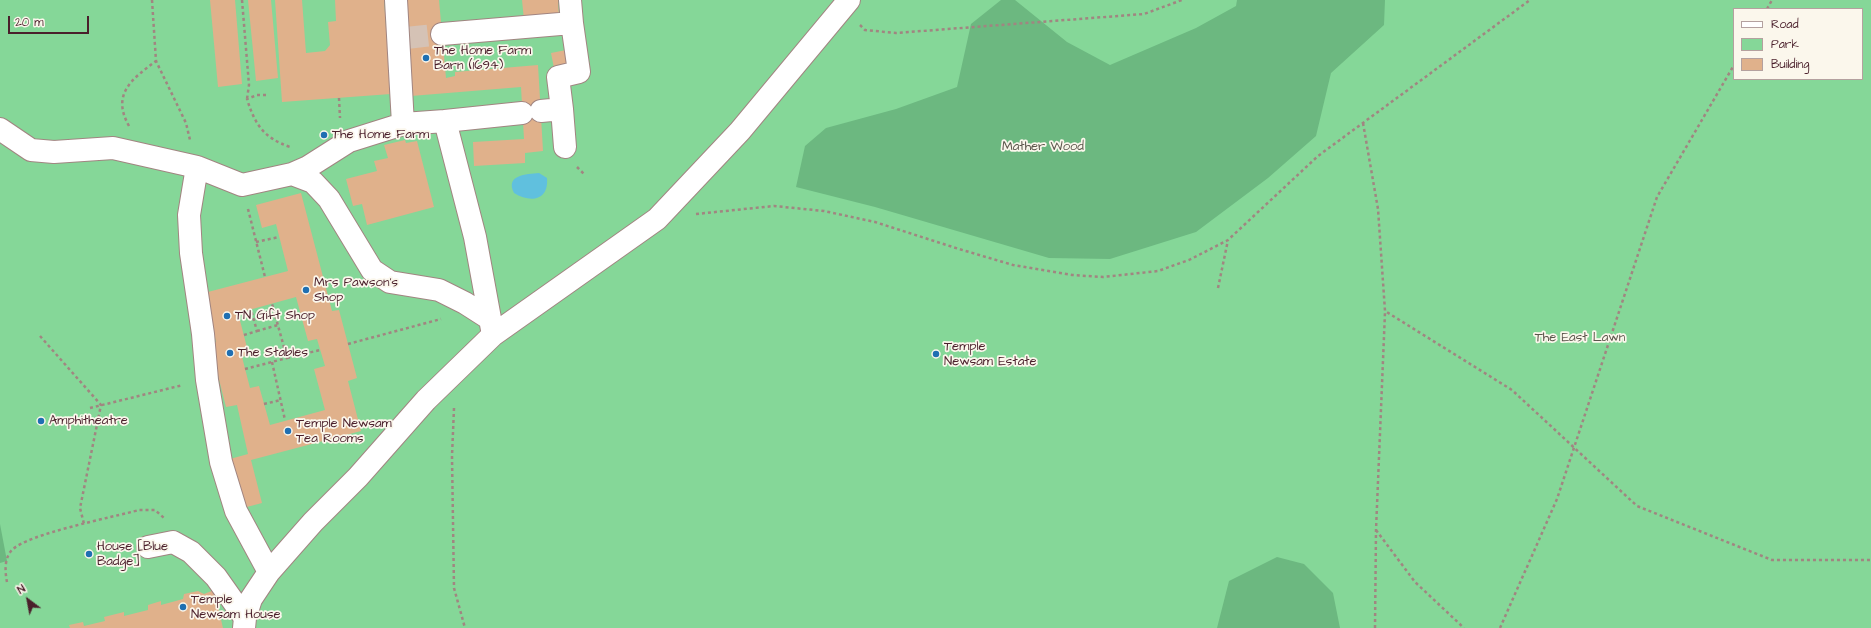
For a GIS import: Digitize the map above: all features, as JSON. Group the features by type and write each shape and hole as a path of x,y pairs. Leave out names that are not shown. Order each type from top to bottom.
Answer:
{"street":[{"path":"396,0 402,39 403,124"},
{"path":"565,147 558,77 579,72 570,0"},
{"path":"245,623 251,599 269,572 313,522 358,477 426,400 456,372 491,327 657,219 740,131 847,3"},
{"path":"442,34 572,23"},
{"path":"0,129 31,150 54,152 113,148 197,167 242,185 292,174 308,168 350,141 403,124 562,109"},
{"path":"444,121 475,237 491,327"},
{"path":"197,167 190,223 191,253 203,334 207,380 221,462 236,511 269,572"},
{"path":"292,174 313,182 329,199 372,270 390,282 439,290 465,303 491,327"},
{"path":"148,548 173,542 191,552 216,577 245,623"}],"path":[{"path":"152,0 156,61 186,123 197,167"},
{"path":"242,0 249,85 247,99 252,114 261,129 275,142 291,147"},
{"path":"847,3 854,19 865,30 896,33 1144,14 1182,0"},
{"path":"657,219 774,206 824,211 875,222 1014,265 1072,275 1103,277 1158,271 1189,260 1228,240 1318,156 1530,0"},
{"path":"154,157 123,115 121,98 130,82 156,61"},
{"path":"1500,628 1557,499 1657,196 1733,67"},
{"path":"247,99 256,95 266,95"},
{"path":"1363,123 1378,209 1385,311 1376,530 1375,628"},
{"path":"242,185 265,277"},
{"path":"256,242 279,237"},
{"path":"1218,288 1228,240"},
{"path":"272,304 288,358"},
{"path":"251,310 257,331"},
{"path":"1385,311 1512,390 1637,506 1772,560 1871,560"},
{"path":"348,344 442,319"},
{"path":"244,335 278,325"},
{"path":"40,336 100,405"},
{"path":"245,369 320,350"},
{"path":"272,362 285,420"},
{"path":"456,372 452,456 454,588 465,628"},
{"path":"90,408 207,380"},
{"path":"264,404 281,400"},
{"path":"84,524 80,508 100,405"},
{"path":"7,582 5,569 11,550 29,539 139,510"},
{"path":"1376,530 1415,582 1464,628"}],"green space":[{"name":"Temple Newsam Estate","path":"0,0 1871,0 1871,628 0,628"},
{"name":"Mather Wood","path":"1001,0 1015,0 1067,42 1110,65 1196,28 1236,6 1237,0 1385,0 1384,25 1331,73 1316,136 1268,178 1196,232 1110,259 1049,258 875,207 796,187 805,146 826,128 896,109 957,87 971,24"},
{"path":"0,524 7,561 0,563"},
{"path":"1277,557 1304,564 1333,593 1340,628 1217,628 1229,581"}],"water":[{"path":"539,173 547,178 547,186 542,195 532,199 514,193 512,182 515,179 523,175"}],"building":[{"path":"210,0 235,0 242,84 218,87"},
{"path":"248,0 271,0 278,78 256,81"},
{"path":"275,0 302,0 306,53 325,51 330,45 328,22 336,21 335,0 384,0 391,94 282,102"},
{"path":"403,0 439,0 446,78 455,76 455,72 538,65 543,151 525,153 525,163 474,166 473,142 524,139 521,87 411,96"},
{"path":"522,0 558,0 559,17 524,20"},
{"path":"566,50 568,65 554,68 551,53"},
{"path":"405,140 406,143 417,141 434,207 367,225 362,204 353,206 346,179 377,171 374,161 388,158 384,145"},
{"name":"The Stables","path":"301,193 332,311 339,310 357,378 348,381 361,431 251,460 262,503 243,508 230,459 248,454 237,405 226,407 210,344 216,342 204,293 288,271 276,224 262,228 256,205","holes":["296,297 308,341 317,339 325,366 314,369 325,410 270,425 259,386 250,388 242,357 249,355 238,313"]},
{"name":"Temple Newsam House","path":"214,590 223,628 70,628 69,625 83,622 84,626 105,621 104,617 124,612 124,616 148,610 148,605 161,601 161,605 183,599 184,594 198,591 204,594"}],"tunnel":[{"path":"406,38 442,34"}],"place":[{"name":"The Home Farm Barn (1694)","path":"426,58"},
{"name":"The Home Farm","path":"324,135"},
{"name":"Mrs Pawson's Shop","path":"306,290"},
{"name":"TN Gift Shop","path":"227,316"},
{"name":"The Stables","path":"230,353"},
{"name":"Temple Newsam Estate","path":"936,354"},
{"name":"Amphitheatre","path":"41,421"},
{"name":"Temple Newsam Tea Rooms","path":"288,431"},
{"name":"House [Blue Badge]","path":"89,554"},
{"name":"Temple Newsam House","path":"183,607"}],"park label":[{"name":"The East Lawn","path":"1580,338"}]}
